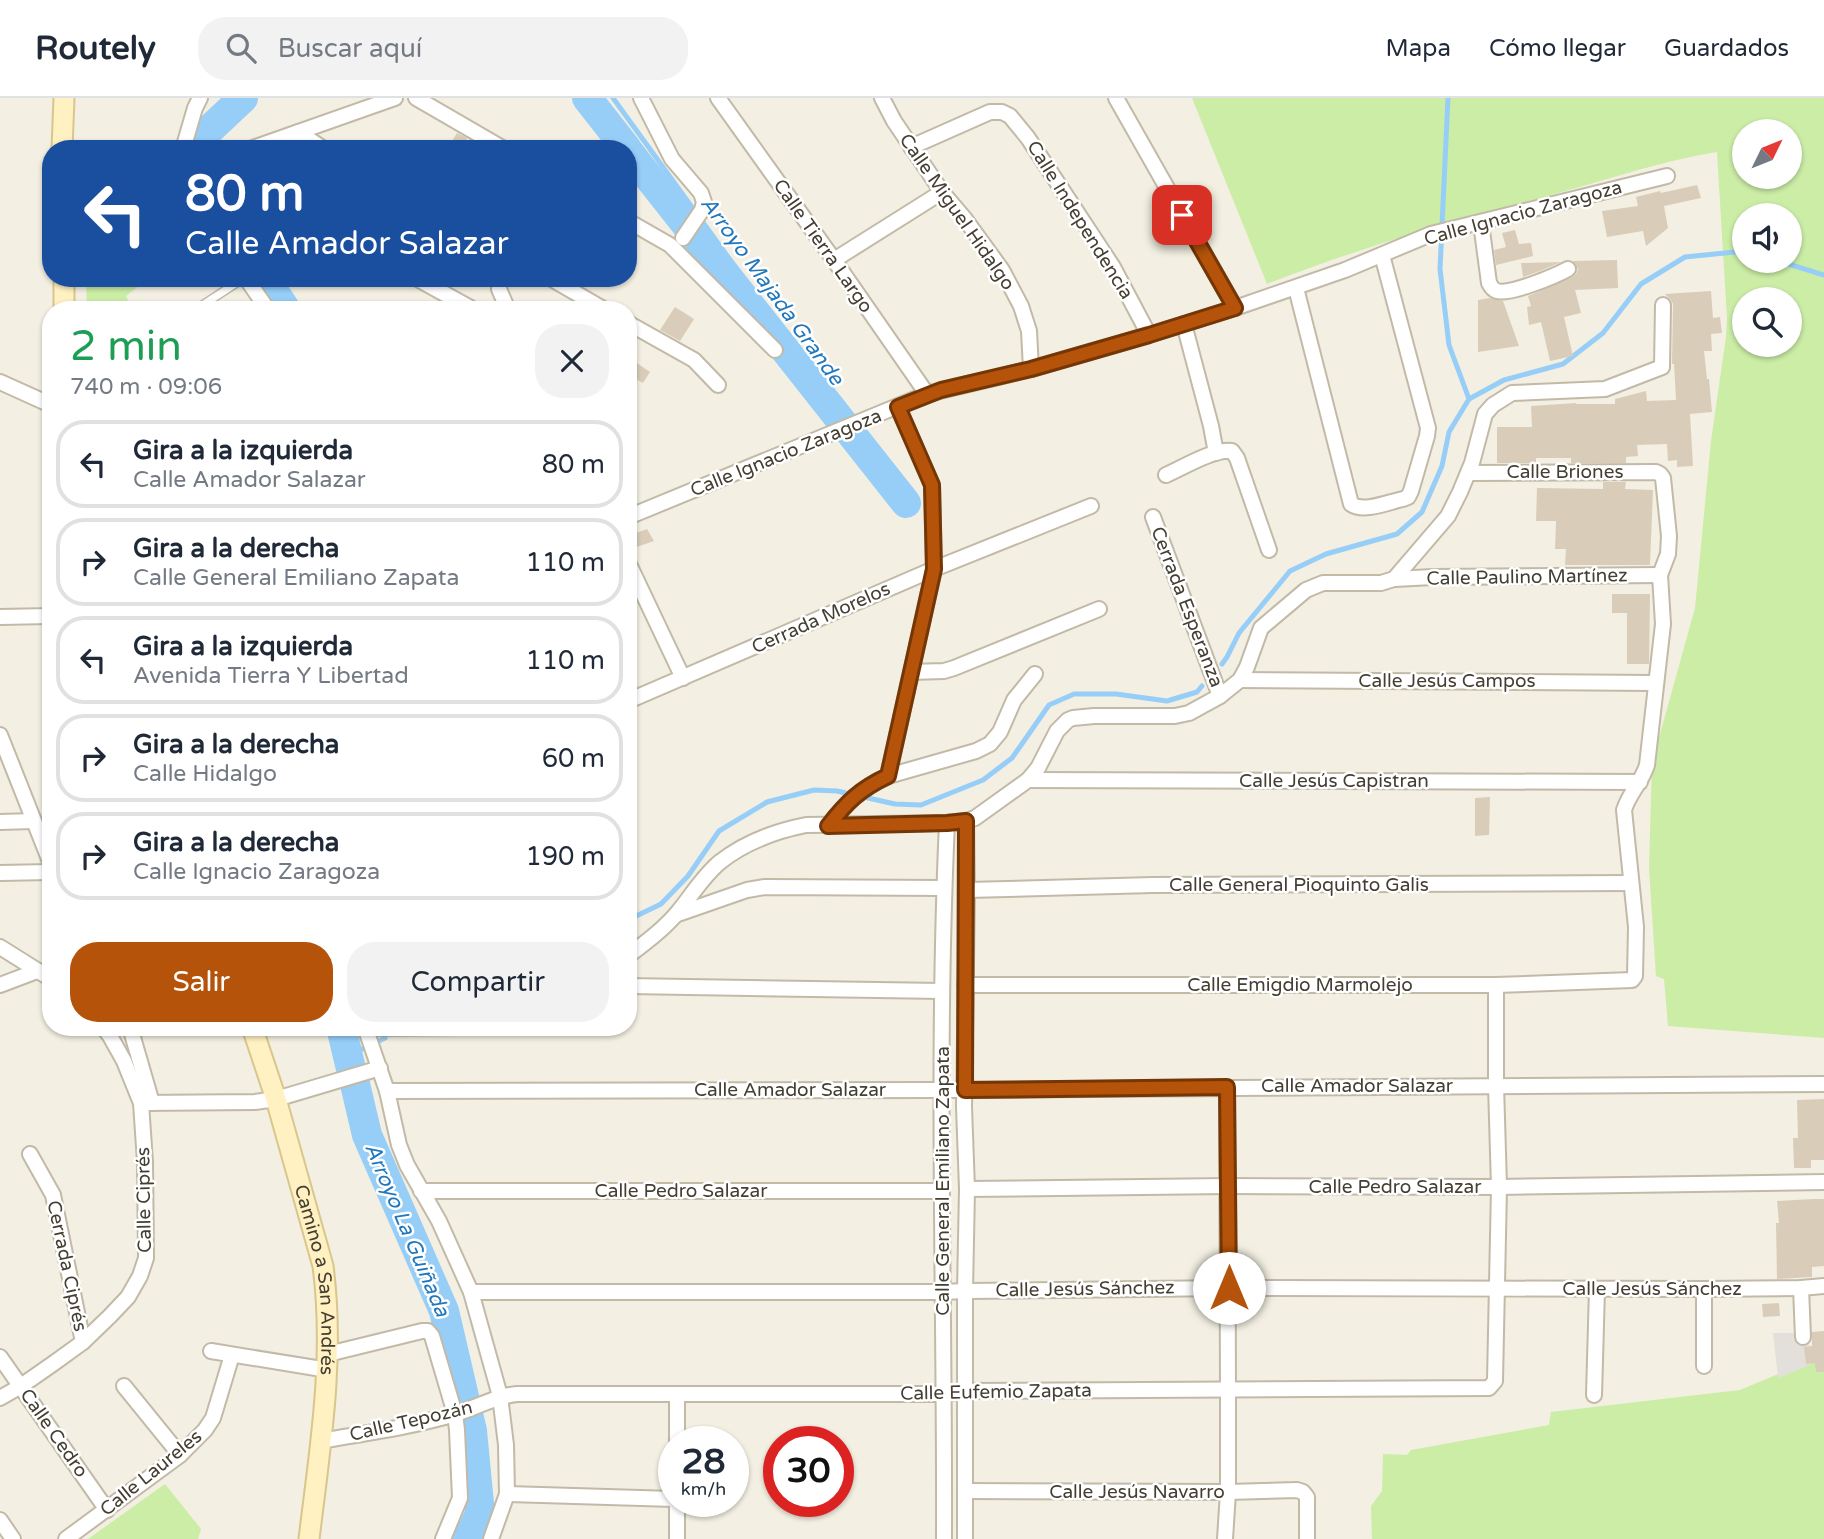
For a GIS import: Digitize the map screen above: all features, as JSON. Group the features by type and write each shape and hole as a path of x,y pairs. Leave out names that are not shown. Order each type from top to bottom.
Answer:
{"street":[{"path":"62,140 64,98"},
{"path":"186,140 200,98"},
{"path":"416,98 488,140"},
{"path":"641,98 672,159 701,193 704,202 702,210 683,238"},
{"name":"Calle Miguel Hidalgo","path":"882,98 894,121 942,192 996,262 1021,306 1029,331 1031,369"},
{"path":"1116,98 1235,308"},
{"path":"275,140 392,99"},
{"name":"Calle Tierra Largo","path":"720,99 927,394"},
{"name":"Calle Independencia","path":"911,147 990,112 1002,112 1017,123 1113,267 1149,335"},
{"path":"298,132 310,140"},
{"name":"Calle Ignacio Zaragoza","path":"637,513 927,394 1031,369 1235,308 1296,288 1431,234 1667,176"},
{"path":"834,260 942,192"},
{"path":"1480,223 1489,283 1494,290 1502,292 1544,281 1568,269"},
{"path":"637,226 670,245 775,350"},
{"path":"1296,288 1349,499 1355,507 1362,508 1403,499 1411,491 1427,436 1426,419 1382,255"},
{"path":"432,287 458,301"},
{"path":"565,287 590,301"},
{"path":"499,289 504,301"},
{"path":"1394,579 1448,516 1468,473 1489,408 1509,394 1605,389 1662,368 1663,305"},
{"path":"1184,324 1216,453"},
{"path":"637,328 694,360 718,385"},
{"path":"0,382 42,401"},
{"path":"888,776 934,569 932,485 898,407"},
{"path":"1166,475 1216,453 1230,450 1237,458 1269,550"},
{"name":"Calle Briones","path":"1468,473 1660,474 1663,478 1669,536 1668,554 1660,575"},
{"name":"Cerrada Morelos","path":"637,697 934,569 1091,506"},
{"name":"Cerrada Esperanza","path":"1153,517 1220,696"},
{"path":"1630,883 1624,810 1647,765 1663,624 1660,575"},
{"name":"Calle Paulino Martínez","path":"1240,680 1261,628 1306,590 1323,583 1381,583 1394,579 1433,577 1660,575"},
{"path":"637,581 682,678"},
{"path":"911,672 954,668 1099,609"},
{"path":"0,617 42,616"},
{"path":"828,826 862,790 888,776 976,751 990,744 1000,732 1014,700 1035,674"},
{"path":"637,948 677,914 699,884 720,862 760,839 806,825 966,821 975,818 1028,780 1038,768 1057,731 1068,720 1094,716 1181,715 1220,696 1240,680"},
{"name":"Calle Jesús Campos","path":"1240,680 1655,682"},
{"path":"0,735 42,842"},
{"name":"Calle Jesús Capistran","path":"1028,780 1640,782"},
{"path":"0,822 33,821"},
{"name":"Calle General Emiliano Zapata","path":"965,1539 966,821"},
{"name":"Calle General Emiliano Zapata","path":"944,1539 941,1090 947,823"},
{"path":"0,873 42,872"},
{"name":"Calle General Pioquinto Galis","path":"967,890 1153,885 1630,883"},
{"name":"Calle Emigdio Marmolejo","path":"965,985 1496,985 1631,981 1636,927 1630,883"},
{"path":"677,914 747,890 765,887 944,888"},
{"path":"0,947 42,974"},
{"path":"0,985 37,971"},
{"path":"1496,985 1499,1187 1497,1289"},
{"path":"637,986 942,990"},
{"path":"110,1036 147,1103"},
{"path":"132,1036 147,1103"},
{"name":"Camino a San Andrés","path":"255,1036 323,1266 328,1362 309,1539"},
{"path":"368,1036 387,1091 399,1144 421,1191 439,1221 471,1292 500,1396 506,1445 506,1494 491,1539"},
{"path":"147,1103 276,1100 380,1068"},
{"name":"Calle Amador Salazar","path":"387,1091 1824,1084"},
{"path":"1226,1539 1229,1288 1227,1087"},
{"name":"Calle Ciprés","path":"0,1398 83,1342 128,1297 140,1276 146,1258 147,1103"},
{"name":"Cerrada Ciprés","path":"30,1154 53,1195 83,1342"},
{"name":"Calle Pedro Salazar","path":"967,1189 1499,1187 1824,1182"},
{"name":"Calle Pedro Salazar","path":"421,1191 942,1191"},
{"name":"Calle Jesús Sánchez","path":"471,1292 943,1292 1229,1288 1704,1289 1824,1286"},
{"path":"1801,1288 1803,1336"},
{"name":"Calle Eufemio Zapata","path":"500,1396 1486,1388 1492,1386 1495,1381 1497,1289"},
{"path":"1594,1395 1597,1289"},
{"path":"1704,1289 1704,1366"},
{"path":"211,1351 328,1362 428,1331 432,1336 457,1413 460,1498 443,1539"},
{"name":"Calle Laureles","path":"66,1539 180,1455 205,1430 213,1418 232,1354"},
{"name":"Calle Cedro","path":"0,1357 107,1510"},
{"path":"124,1386 180,1455"},
{"path":"677,1394 677,1426"},
{"name":"Calle Tepozán","path":"321,1441 411,1425 485,1404 500,1396"},
{"name":"Calle Jesús Navarro","path":"965,1491 1228,1493 1297,1490 1307,1497 1307,1539"},
{"path":"506,1494 658,1499"},
{"path":"676,1517 677,1539"},
{"path":"0,1520 13,1539"}],"lane":[{"path":"209,301 231,287"}],"green space":[{"path":"1192,98 1824,98 1824,1038 1668,1026 1664,979 1656,976 1649,868 1652,763 1695,608 1711,441 1726,337 1717,152 1659,164 1340,257 1267,284"},
{"path":"86,287 137,287 126,296 128,301 87,301"},
{"path":"1824,1355 1824,1539 1372,1539 1371,1506 1382,1491 1383,1454 1407,1455 1411,1450 1549,1425 1551,1412 1740,1390"},
{"path":"165,1484 201,1529 198,1539 88,1539"}],"shaded area":[{"path":"1773,1333 1807,1333 1812,1364 1778,1378"}],"building":[{"path":"457,133 467,138 466,140 453,140"},
{"path":"1697,185 1701,198 1664,206 1668,228 1646,246 1643,231 1607,237 1602,211 1638,206 1636,197"},
{"path":"1515,230 1519,244 1531,243 1533,256 1496,265 1494,250 1506,247 1502,233"},
{"path":"1617,260 1618,288 1575,290 1581,313 1564,317 1573,356 1550,361 1541,322 1529,325 1527,307 1531,306 1528,296 1573,277 1578,269 1573,261"},
{"path":"1561,262 1540,271 1523,277 1521,263"},
{"path":"1711,291 1713,318 1720,317 1722,333 1711,334 1712,351 1704,351 1712,412 1690,414 1693,466 1677,467 1677,460 1668,461 1667,444 1637,445 1638,456 1626,457 1626,463 1571,463 1571,458 1536,458 1536,463 1497,463 1497,427 1532,427 1531,406 1615,404 1615,399 1646,391 1647,401 1676,400 1672,364 1673,304 1665,294"},
{"path":"1490,298 1503,301 1519,346 1478,352 1478,300"},
{"path":"675,307 694,319 680,341 660,330"},
{"path":"637,363 650,372 643,383 637,380"},
{"path":"1603,482 1626,482 1625,489 1653,490 1650,565 1565,565 1566,549 1555,549 1556,521 1536,521 1537,488 1603,489"},
{"path":"647,529 654,541 637,547 637,533"},
{"path":"1612,594 1650,594 1649,664 1627,664 1627,613 1612,613"},
{"path":"1490,797 1489,835 1475,836 1475,798"},
{"path":"1824,1099 1824,1160 1811,1160 1811,1168 1794,1168 1793,1138 1798,1138 1797,1100"},
{"path":"1824,1199 1824,1266 1812,1267 1812,1277 1777,1279 1777,1201"},
{"path":"1779,1303 1780,1316 1763,1317 1762,1304"},
{"path":"1824,1331 1824,1372 1816,1372 1815,1363 1806,1364 1804,1347 1812,1346 1812,1332"}],"waterway":[{"path":"202,140 243,98"},
{"path":"587,98 620,140"},
{"name":"Arroyo Majada Grande","path":"613,98 906,503"},
{"path":"1448,98 1440,269 1449,345 1469,399"},
{"path":"637,162 906,503"},
{"path":"1222,664 1239,633 1290,571 1326,554 1397,534 1422,512 1442,466 1449,432 1469,399 1504,380 1563,364 1603,333 1641,284 1685,257 1732,252"},
{"path":"1802,268 1824,275"},
{"path":"271,287 280,301"},
{"path":"637,916 661,904 688,876 719,831 767,802 814,790 837,791 895,804 921,805 983,780 1012,758 1049,705 1074,694 1116,694 1167,701 1197,692 1202,686"},
{"path":"343,1036 351,1069"},
{"path":"348,1056 385,1038"},
{"name":"Arroyo La Guiñada","path":"355,1084 367,1135 444,1311 472,1431 480,1514 468,1539"}],"route":[{"path":"1182,215 1235,308 1031,369 927,394 898,407 932,485 934,569 888,776 862,790 828,826 966,821 965,1090 1227,1087 1229,1288"}]}
